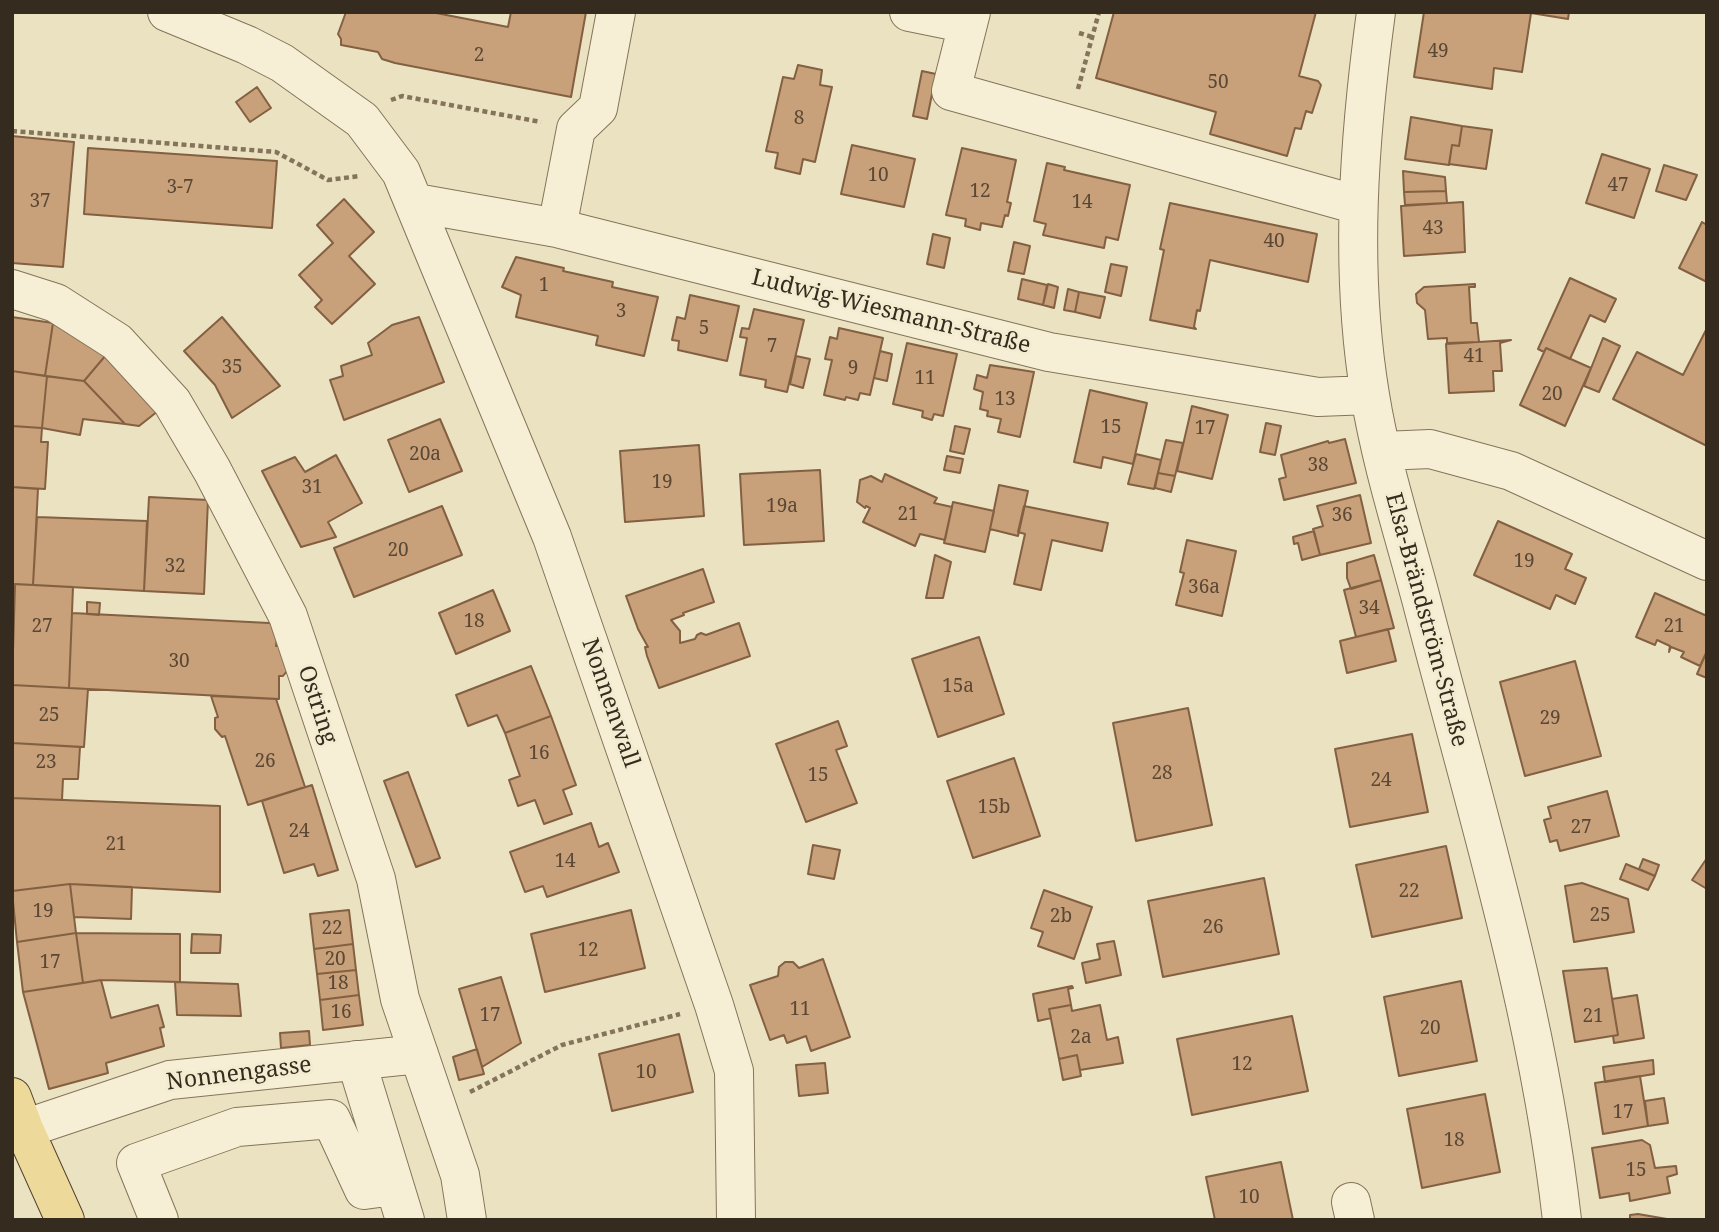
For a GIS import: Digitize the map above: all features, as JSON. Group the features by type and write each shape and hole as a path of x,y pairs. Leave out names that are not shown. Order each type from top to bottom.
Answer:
{"main road":[{"path":"16,1120 65,1220"}],"street":[{"name":"Nonnenwall","path":"167,12 249,29 282,63 362,120 409,187 552,537 714,1005 734,1071 736,1220"},
{"path":"557,228 576,129 598,108 616,12"},
{"path":"909,12 969,18 951,91 1358,205"},
{"name":"Elsa-Brändström-Straße","path":"1376,12 1366,85 1358,205 1361,300 1370,395 1509,935 1538,1069 1562,1220"},
{"name":"Ludwig-Wiesmann-Straße","path":"409,187 557,228 1049,352 1318,397 1370,395"},
{"name":"Ostring","path":"12,289 56,303 117,342 172,402 212,470 288,616 376,879 400,999 460,1175 467,1220"},
{"path":"1383,451 1430,449 1511,471 1707,561"},
{"name":"Nonnengasse","path":"16,1120 170,1080 418,1054"},
{"path":"356,1060 400,1203"},
{"path":"159,1220 136,1163 237,1127 331,1119 364,1190 400,1203"}],"path":[{"path":"1068,123 1099,12"},
{"path":"1079,33 1092,37"},
{"path":"362,120 381,104 402,96 576,129"},
{"path":"12,131 276,152 328,180 409,187"},
{"path":"437,1107 562,1045 714,1005"}],"building":[{"path":"346,12 431,12 508,27 511,12 586,12 571,97 395,63 382,59 378,52 341,45 338,34"},
{"path":"1114,12 1316,12 1299,76 1318,81 1321,85 1312,113 1306,111 1301,129 1295,128 1287,156 1210,134 1216,112 1096,78"},
{"path":"1424,12 1569,12 1568,19 1531,13 1522,72 1494,68 1492,89 1414,77"},
{"path":"798,65 822,70 820,85 832,87 815,162 803,159 800,174 775,168 778,153 766,151 783,77 794,79"},
{"path":"922,71 936,74 927,119 913,116"},
{"path":"257,87 271,108 250,122 236,102"},
{"path":"1411,117 1462,126 1459,146 1452,145 1449,165 1405,159"},
{"path":"1462,126 1492,130 1486,169 1449,164 1452,145 1459,146"},
{"path":"12,136 74,142 63,267 12,263"},
{"path":"852,145 915,159 904,207 841,194"},
{"path":"88,148 277,161 272,228 84,214"},
{"path":"962,148 1016,160 1007,202 1011,203 1002,227 981,223 980,230 965,226 966,219 946,215"},
{"path":"1602,154 1650,169 1634,218 1586,203"},
{"path":"1047,163 1065,167 1064,170 1130,185 1118,240 1106,237 1104,248 1043,235 1046,224 1034,221"},
{"path":"1664,165 1697,175 1686,200 1656,191"},
{"path":"1403,171 1445,177 1446,191 1404,192"},
{"path":"1446,191 1447,203 1405,205 1404,192"},
{"path":"344,199 374,232 349,256 375,284 332,324 315,307 322,300 299,275 333,243 317,225"},
{"path":"1463,202 1465,252 1404,256 1401,206"},
{"path":"1170,203 1317,234 1308,282 1210,260 1200,311 1197,310 1194,327 1196,329 1150,320 1164,250 1160,249"},
{"path":"1702,222 1707,225 1707,282 1679,268"},
{"path":"933,234 950,238 944,268 927,264"},
{"path":"1014,242 1030,246 1024,274 1008,271"},
{"path":"516,257 613,282 612,287 658,297 644,356 596,345 598,336 516,317 521,295 502,287"},
{"path":"1111,264 1127,267 1121,296 1105,292"},
{"path":"1570,278 1616,299 1605,322 1590,315 1570,359 1546,348 1544,352 1538,349"},
{"path":"1022,279 1047,285 1043,305 1018,299"},
{"path":"1048,284 1058,287 1054,308 1043,305"},
{"path":"1475,284 1475,287 1469,287 1471,323 1477,323 1479,342 1447,343 1447,338 1428,339 1425,310 1417,303 1416,294 1424,287"},
{"path":"1068,289 1079,292 1075,312 1064,310"},
{"path":"1079,292 1105,297 1100,318 1075,312"},
{"path":"690,295 739,306 727,361 678,350 679,341 672,340 677,317 685,319"},
{"path":"754,309 804,320 787,392 765,387 766,380 740,375 747,338 740,337 742,328 749,329"},
{"path":"12,317 53,323 45,376 12,371"},
{"path":"222,317 280,386 232,418 215,385 184,351"},
{"path":"419,317 444,382 344,420 330,380 343,376 341,366 372,355 368,343 392,325"},
{"path":"53,323 106,355 84,381 45,376"},
{"path":"839,328 883,338 870,395 860,393 858,400 824,395 832,360 825,359 830,337 837,339"},
{"path":"1707,328 1707,446 1613,399 1637,352 1683,375"},
{"path":"1603,338 1620,346 1599,392 1584,386"},
{"path":"1511,340 1500,343 1502,371 1493,371 1494,391 1449,393 1446,344"},
{"path":"907,343 957,354 943,416 934,414 932,420 922,417 923,411 893,404"},
{"path":"1546,348 1591,368 1565,426 1520,405"},
{"path":"880,351 892,354 887,381 874,378"},
{"path":"106,355 158,411 139,426 125,424 84,381"},
{"path":"796,356 810,359 803,388 790,384"},
{"path":"990,365 1034,372 1020,437 998,432 1001,419 987,416 988,411 980,409 983,392 974,389 977,375 987,378"},
{"path":"12,371 47,376 42,428 12,426"},
{"path":"47,376 84,381 125,424 83,419 80,435 42,428"},
{"path":"1090,390 1147,403 1133,464 1103,457 1101,468 1074,462"},
{"path":"1192,406 1228,415 1212,479 1177,471"},
{"path":"440,419 462,471 409,492 388,440"},
{"path":"1266,423 1281,426 1275,455 1260,452"},
{"path":"12,426 42,428 41,442 48,442 45,489 12,487"},
{"path":"955,426 970,429 964,454 950,451"},
{"path":"1345,439 1356,483 1284,500 1279,479 1286,477 1281,455 1328,441 1329,443"},
{"path":"1166,440 1183,443 1175,476 1158,473"},
{"path":"699,445 704,516 625,522 620,451"},
{"path":"1136,454 1161,460 1154,489 1128,484"},
{"path":"336,455 362,503 328,522 336,537 301,547 262,471 295,457 305,472"},
{"path":"947,456 963,459 960,473 944,470"},
{"path":"820,470 824,541 744,545 740,474"},
{"path":"1158,473 1175,476 1171,492 1155,488"},
{"path":"885,474 937,498 934,503 952,507 945,540 920,534 915,546 863,522 870,508 857,502 860,480 871,476 882,482"},
{"path":"999,485 1028,491 1018,536 990,529"},
{"path":"12,487 38,489 33,585 12,584"},
{"path":"1360,495 1371,543 1320,555 1313,529 1323,526 1317,506"},
{"path":"149,497 208,500 204,594 144,591"},
{"path":"953,502 994,511 985,552 944,543"},
{"path":"442,506 462,555 354,597 334,548"},
{"path":"1024,506 1108,523 1102,551 1052,540 1041,590 1014,584 1025,534 1018,532"},
{"path":"37,517 147,521 144,591 33,585"},
{"path":"1498,521 1572,554 1565,569 1586,578 1575,604 1556,595 1550,609 1474,575"},
{"path":"1314,531 1320,555 1302,560 1298,543 1294,544 1293,537"},
{"path":"1187,540 1236,551 1222,616 1176,605 1184,573 1180,572"},
{"path":"935,555 951,562 943,598 926,598"},
{"path":"1374,555 1381,580 1351,589 1347,578 1347,563"},
{"path":"703,569 714,602 671,620 680,631 680,643 695,639 701,633 706,635 739,623 750,656 659,688 647,656 645,647 648,647 626,596"},
{"path":"1381,580 1394,628 1356,637 1344,590"},
{"path":"15,584 73,587 69,688 12,685"},
{"path":"493,590 510,631 456,654 439,613"},
{"path":"1655,593 1707,616 1707,651 1700,666 1681,657 1684,652 1671,647 1669,652 1670,646 1657,640 1655,645 1636,637"},
{"path":"87,602 100,603 99,615 87,614"},
{"path":"72,613 275,625 278,630 276,646 284,646 287,671 283,676 279,676 279,699 69,688"},
{"path":"1388,629 1396,661 1347,673 1340,641"},
{"path":"979,637 1004,714 938,737 912,659"},
{"path":"1707,651 1707,678 1697,674"},
{"path":"1575,661 1601,756 1525,776 1500,682"},
{"path":"531,666 551,716 505,733 497,715 468,726 456,695"},
{"path":"12,685 88,689 84,747 12,743"},
{"path":"211,696 276,699 305,787 248,805 225,736 222,737 215,729 215,718 218,717"},
{"path":"1188,708 1212,825 1136,841 1113,723"},
{"path":"551,716 576,785 563,790 572,814 544,824 535,800 518,806 509,780 520,776 505,733"},
{"path":"838,721 847,746 836,750 857,803 806,822 776,744"},
{"path":"1412,734 1428,812 1350,827 1335,749"},
{"path":"12,743 80,747 78,779 63,779 62,800 12,798"},
{"path":"1014,758 1040,836 973,858 947,781"},
{"path":"408,772 440,858 416,867 384,781"},
{"path":"312,785 338,870 318,876 314,864 284,873 262,801"},
{"path":"1607,791 1619,836 1560,851 1557,840 1550,842 1544,820 1551,818 1548,807"},
{"path":"12,798 220,806 220,892 70,884 12,891"},
{"path":"591,823 599,847 608,843 619,872 547,897 543,886 525,892 510,852"},
{"path":"813,845 840,850 834,879 808,874"},
{"path":"1446,846 1462,918 1372,937 1356,865"},
{"path":"1707,858 1707,889 1692,880"},
{"path":"1643,859 1659,865 1655,876 1639,869"},
{"path":"1626,864 1655,876 1648,890 1620,879"},
{"path":"1264,878 1279,954 1163,977 1148,901"},
{"path":"1582,883 1628,899 1634,932 1574,942 1565,886"},
{"path":"70,884 132,887 131,919 74,917"},
{"path":"70,884 76,933 17,942 12,891"},
{"path":"1044,890 1092,907 1074,959 1038,946 1043,932 1031,928"},
{"path":"349,910 353,944 314,949 310,914"},
{"path":"631,910 645,968 545,992 531,934"},
{"path":"76,933 83,983 23,992 17,942"},
{"path":"76,933 180,934 180,982 101,980 83,983"},
{"path":"192,934 221,935 220,953 191,953"},
{"path":"1114,941 1121,975 1086,983 1082,963 1100,959 1097,944"},
{"path":"353,944 356,970 317,974 314,949"},
{"path":"823,959 850,1037 811,1051 806,1036 787,1043 784,1035 770,1040 750,985 778,976 779,967 785,962 793,962 799,968"},
{"path":"1607,968 1618,1035 1575,1042 1563,971"},
{"path":"356,970 359,995 320,1000 317,974"},
{"path":"501,977 521,1043 482,1067 459,989"},
{"path":"101,980 111,1018 158,1005 164,1027 160,1028 164,1046 106,1063 108,1073 49,1089 23,992"},
{"path":"1461,981 1477,1061 1399,1076 1384,997"},
{"path":"175,982 238,984 241,1016 177,1015"},
{"path":"1072,986 1073,988 1068,989 1071,1005 1049,1009 1051,1018 1038,1021 1033,994"},
{"path":"359,995 363,1025 323,1030 320,1000"},
{"path":"1637,995 1644,1038 1614,1043 1613,1036 1618,1035 1612,999"},
{"path":"1071,1005 1072,1011 1100,1005 1107,1040 1118,1037 1123,1063 1080,1070 1077,1055 1059,1059 1049,1009"},
{"path":"1292,1016 1308,1091 1192,1115 1177,1039"},
{"path":"309,1031 310,1045 281,1048 280,1033"},
{"path":"679,1034 693,1092 612,1111 599,1054"},
{"path":"477,1049 484,1074 459,1080 453,1057"},
{"path":"1077,1055 1081,1076 1063,1080 1059,1059"},
{"path":"1653,1060 1654,1074 1605,1082 1603,1067"},
{"path":"825,1063 828,1093 799,1096 796,1065"},
{"path":"1640,1076 1648,1126 1603,1134 1595,1083"},
{"path":"1485,1094 1500,1172 1422,1188 1407,1109"},
{"path":"1664,1098 1668,1123 1648,1126 1645,1101"},
{"path":"1642,1140 1650,1145 1655,1168 1676,1166 1677,1174 1667,1177 1670,1193 1630,1201 1629,1193 1600,1198 1592,1148"},
{"path":"1281,1162 1293,1220 1215,1220 1206,1177"},
{"path":"1630,1215 1667,1220 1630,1220"}]}
